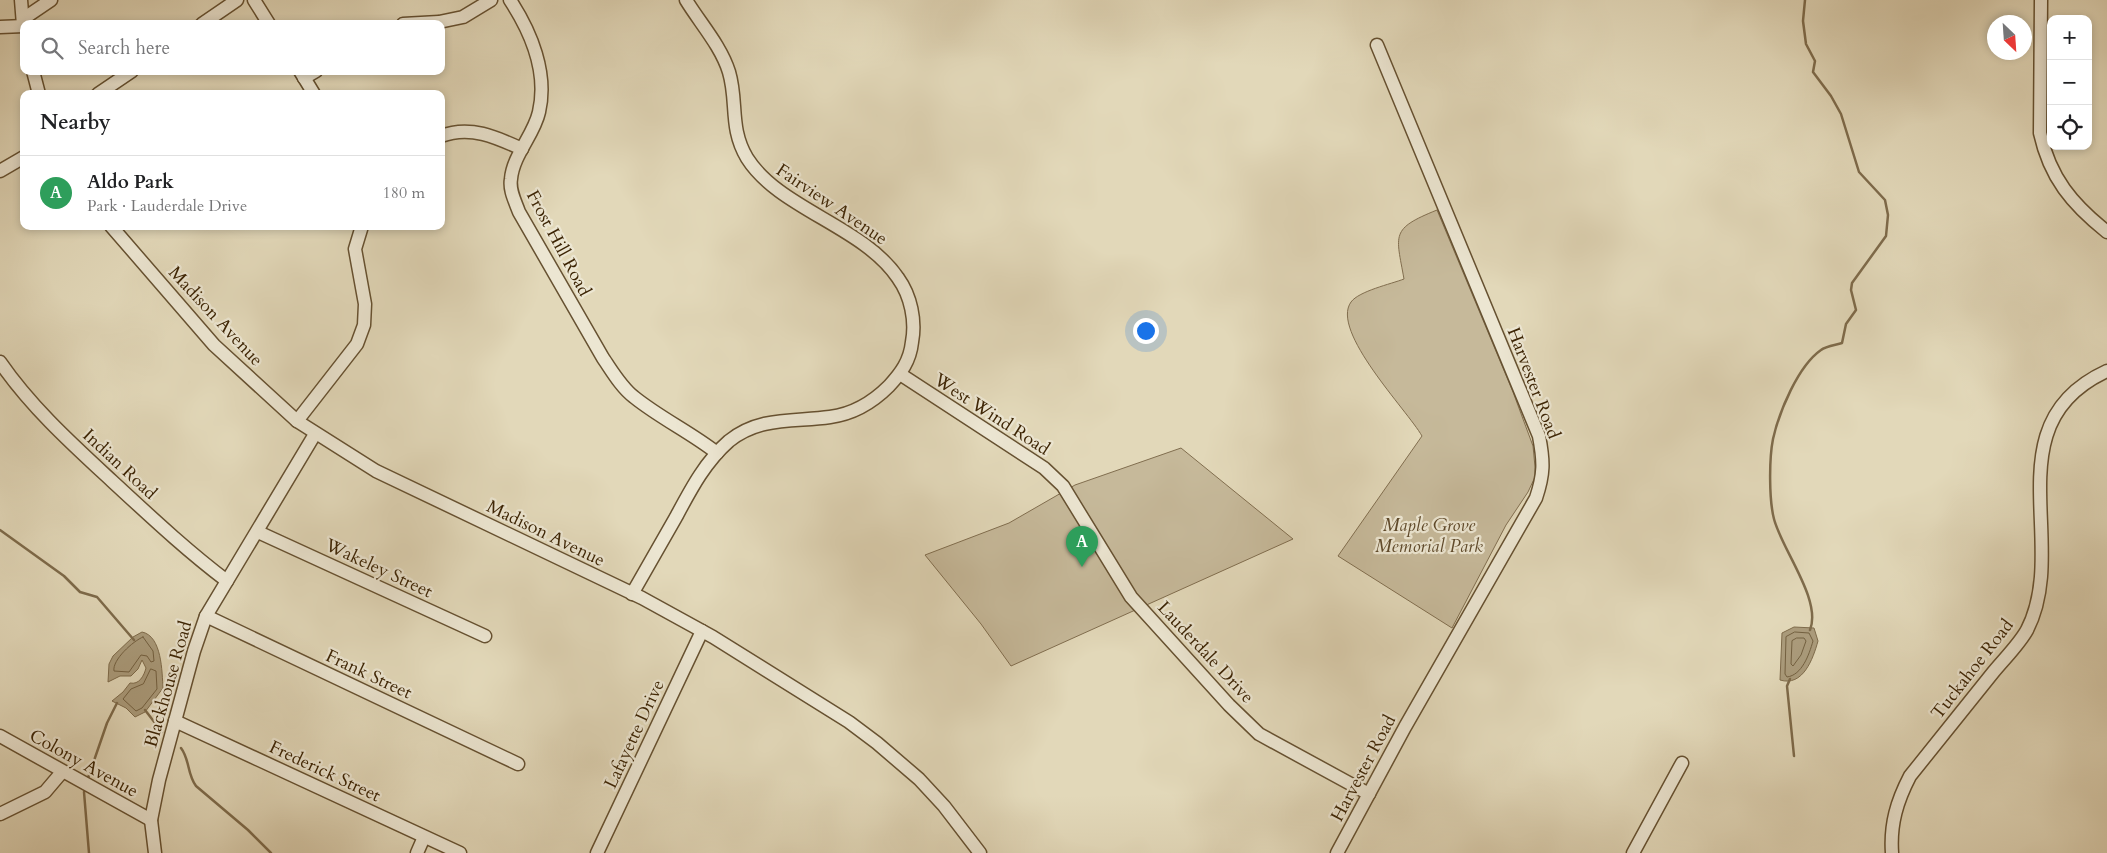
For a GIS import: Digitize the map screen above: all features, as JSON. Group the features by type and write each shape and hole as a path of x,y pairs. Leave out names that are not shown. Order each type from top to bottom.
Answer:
{"street":[{"path":"21,0 23,20"},
{"path":"28,20 52,0"},
{"path":"208,20 237,0"},
{"path":"254,0 266,20"},
{"path":"445,21 463,17 491,0"},
{"name":"Frost Hill Road","path":"510,0 530,39 539,65 541,90 539,113 510,178 512,192 519,212 603,358 632,396 698,438 717,453"},
{"name":"Fairview Avenue","path":"632,594 700,474 717,453 732,439 760,426 784,420 831,417 859,408 878,395 900,374 910,356 913,322 908,296 900,280 887,262 858,240 777,189 758,174 740,143 734,122 730,74 723,58 687,0"},
{"path":"2041,0 2040,133 2043,149 2067,196 2081,211 2107,232"},
{"path":"0,27 20,24"},
{"name":"Harvester Road","path":"1336,853 1405,727 1536,498 1543,475 1544,458 1535,427 1377,45"},
{"path":"34,75 37,90"},
{"path":"104,90 126,75"},
{"path":"302,75 311,90"},
{"path":"445,135 472,131 494,136 522,149"},
{"path":"0,171 20,159"},
{"path":"0,175 20,168"},
{"name":"Madison Avenue","path":"114,230 214,344 297,421 315,434 376,471 632,594 702,631 878,743 936,796 980,853"},
{"path":"297,421 357,344 364,325 365,304 355,249 361,230"},
{"name":"Indian Road","path":"0,362 12,380 66,438 192,554 227,581"},
{"name":"Tuckahoe Road","path":"1892,853 1893,817 1898,799 1910,776 2026,631 2038,602 2040,575 2040,467 2043,444 2056,415 2075,389 2107,371"},
{"name":"West Wind Road","path":"900,374 1044,468 1063,486"},
{"name":"Blackhouse Road","path":"155,853 151,820 175,721 194,651 206,616 315,434"},
{"name":"Lauderdale Drive","path":"1063,486 1131,597 1229,705 1259,734 1370,794"},
{"name":"Wakeley Street","path":"258,532 485,636"},
{"name":"Frank Street","path":"206,616 518,764"},
{"name":"Lafayette Drive","path":"597,853 702,631"},
{"name":"Frederick Street","path":"175,721 460,853"},
{"name":"Colony Avenue","path":"0,736 151,820"},
{"path":"1633,853 1682,762"},
{"path":"0,814 45,792 62,772"},
{"path":"417,853 424,837"}],"green space":[{"name":"Maple Grove Memorial Park","path":"1437,210 1513,392 1533,446 1535,467 1535,477 1528,492 1506,525 1452,628 1338,556 1422,436 1360,350 1351,332 1347,315 1351,302 1361,294 1404,279 1399,252 1400,235 1411,222"},
{"path":"1181,448 1293,539 1011,666 981,624 925,555 1009,523 1075,485"}],"water":[{"path":"1794,627 1814,628 1818,641 1806,670 1795,679 1788,681 1780,680 1782,633"},
{"path":"142,632 154,640 157,647 160,656 163,688 145,712 135,717 126,708 112,701 130,683 136,683 141,679 146,668 142,660 138,669 131,676 120,676 108,682 109,664 113,656 133,637"}],"waterway":[{"path":"1805,0 1803,21 1806,44 1815,61 1813,72 1831,96 1841,114 1859,172 1885,200 1888,215 1886,236 1852,283 1851,290 1856,310 1846,324 1842,343 1823,349 1813,357 1797,378 1785,403 1773,439 1770,479 1772,511 1778,531 1800,575 1811,604 1812,618 1810,630"},
{"path":"0,530 64,576 80,592 97,597 134,640"},
{"path":"1790,679 1787,686 1794,756"},
{"path":"88,778 107,723 117,703"},
{"path":"145,710 162,732"},
{"path":"181,748 196,786 248,830 271,853"},
{"path":"84,792 89,853"}],"place":[{"name":"Aldo Park","path":"1082,567"}]}
